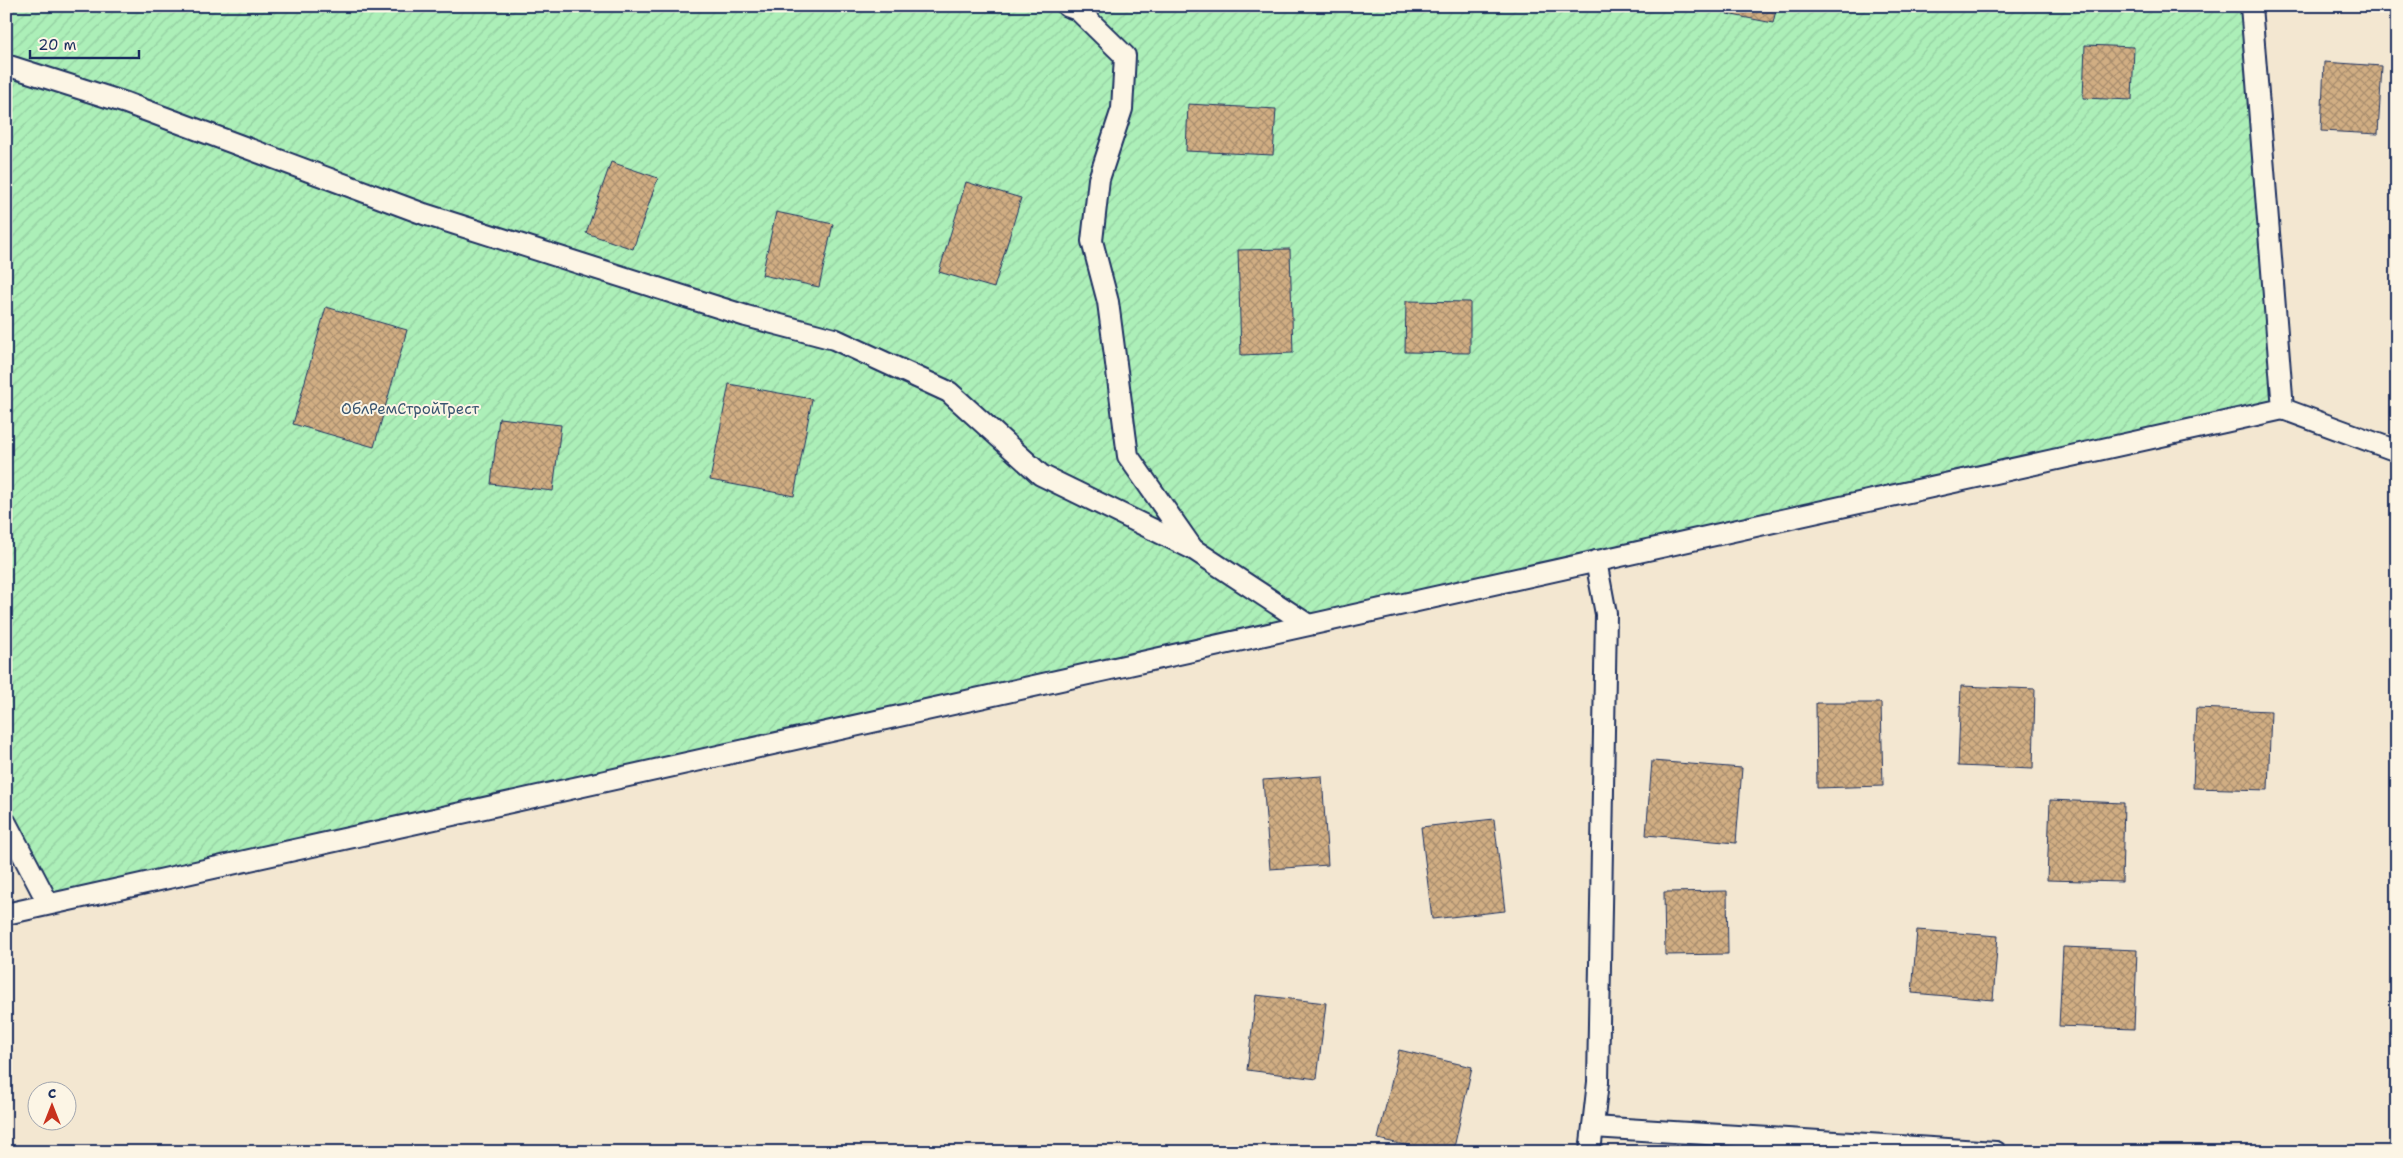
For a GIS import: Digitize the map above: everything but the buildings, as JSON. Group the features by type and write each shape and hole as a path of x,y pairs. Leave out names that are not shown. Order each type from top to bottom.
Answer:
{"lane":[{"path":"1067,6 1078,10 1125,56 1122,109 1099,179 1092,241 1108,302 1128,456 1193,549"},
{"path":"2251,6 2283,408"},
{"path":"6,65 126,103 434,217 746,316 834,340 949,392 1041,474 1193,549 1307,624"},
{"path":"6,914 48,903 2283,408 2397,451"},
{"path":"1590,1152 1598,1082 1606,614 1596,560"},
{"path":"6,823 48,903"},
{"path":"1593,1127 1996,1152"}],"green space":[{"name":"ОблРемСтройТрест","path":"6,6 2252,6 2283,409 48,903 6,802"}]}
